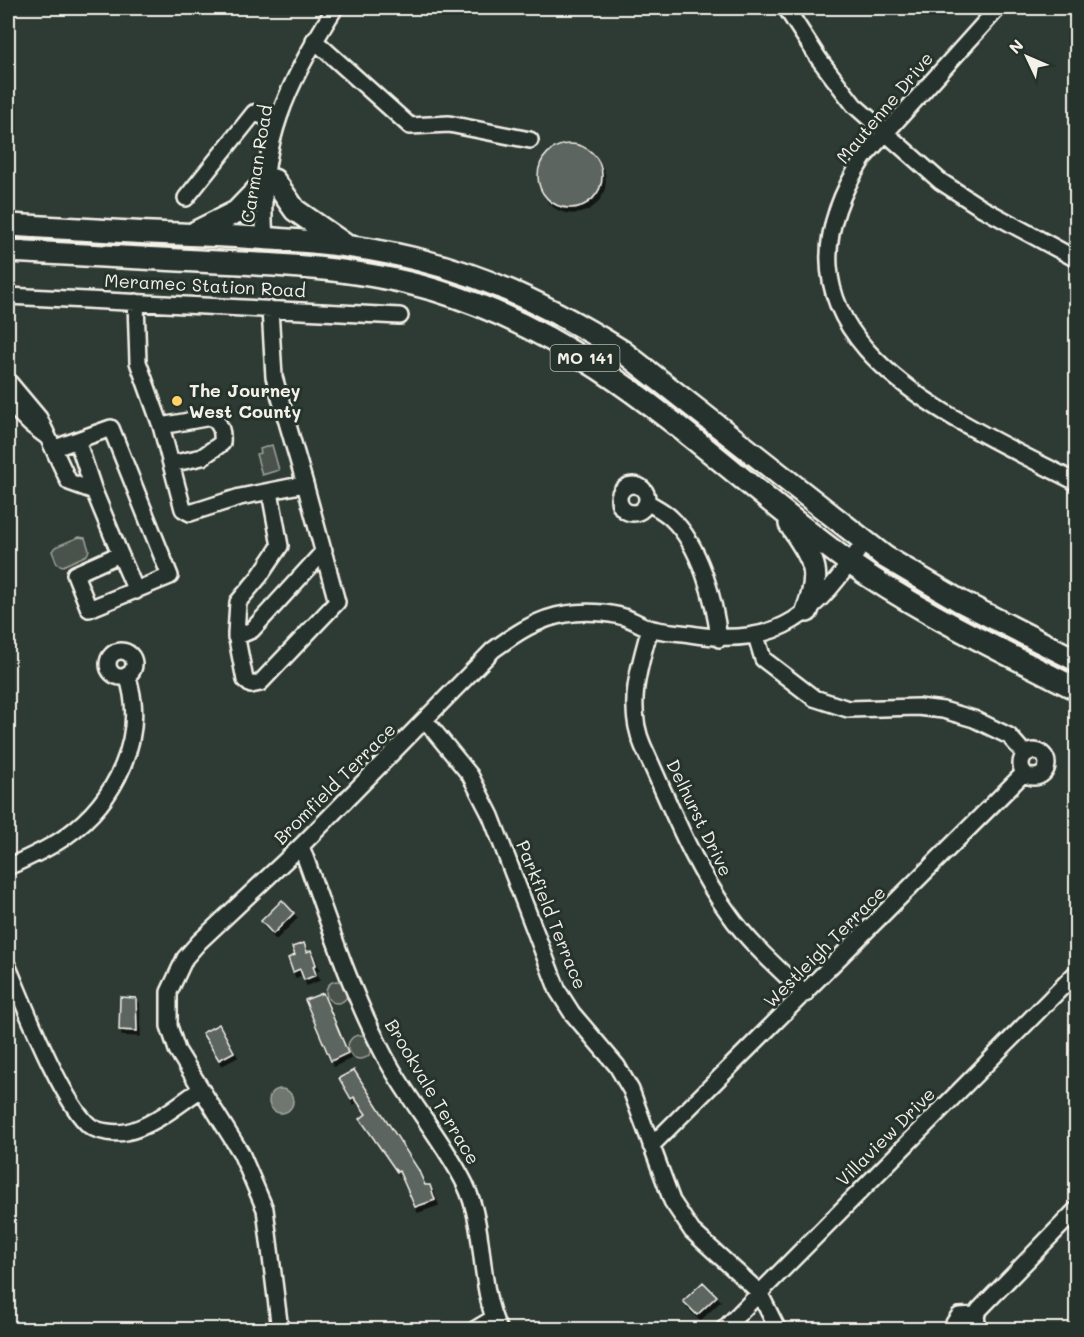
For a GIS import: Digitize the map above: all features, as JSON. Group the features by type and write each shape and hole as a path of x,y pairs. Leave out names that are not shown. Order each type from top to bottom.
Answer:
{"highway":[{"path":"190,235 236,212 270,181 295,210 347,246"},
{"name":"MO 141","path":"8,225 265,237 347,246 422,260 516,293 585,328 658,378 864,542 930,584 1077,660"},
{"name":"MO 141","path":"8,251 262,264 348,271 435,290 519,322 598,365 850,563 915,605 1077,689"},
{"path":"782,510 806,548 816,573 814,593 807,611"}],"street":[{"name":"Carman Road","path":"270,181 267,159 277,121 314,40 335,8"},
{"path":"786,8 832,77 854,105 940,181 961,196 1077,259"},
{"name":"Mautenne Drive","path":"998,8 885,133 846,184 837,205 830,238 833,288 854,334 873,359 896,379 946,415 1077,482"},
{"path":"314,40 410,126 449,124 530,140"},
{"name":"Carman Road","path":"262,264 265,237 262,207 288,98"},
{"path":"186,198 254,113 277,121"},
{"name":"Meramec Station Road","path":"8,296 400,316"},
{"path":"136,302 138,362 161,426 183,509 190,513 305,484"},
{"path":"270,309 274,377 337,602 260,683 252,685 245,680 236,637 238,602 259,577 280,546 270,492"},
{"path":"8,381 39,418 69,482 94,491"},
{"path":"8,402 52,443 77,440 111,428 170,576 89,609 75,574 120,554"},
{"path":"161,426 212,417 218,422 223,432 222,442 202,457 171,464"},
{"path":"77,440 94,491 136,591"},
{"path":"647,502 672,518 692,548 712,594 719,639"},
{"name":"Bromfield Terrace","path":"280,1329 265,1209 241,1153 177,1050 169,1026 168,1002 172,980 185,958 301,846 493,650 539,622 565,614 589,612 624,617 650,628 719,639 756,636 774,631 807,611 850,563 864,542"},
{"path":"236,637 252,630 324,551"},
{"name":"Delhurst Drive","path":"650,628 634,696 638,735 705,878 741,931 805,994"},
{"path":"756,636 763,659 814,698 848,709 918,707 943,710 974,719 1010,736 1025,754"},
{"path":"8,867 66,837 107,796 130,749 133,731 134,699 127,675"},
{"name":"Parkfield Terrace","path":"425,720 470,775 491,816 558,992 617,1066 631,1090 672,1201 692,1231 759,1292 778,1329"},
{"path":"1033,752 1041,754 1046,765 1043,773 1036,777 1024,773 1021,765 1025,754 1033,752"},
{"name":"Westleigh Terrace","path":"651,1146 1024,773"},
{"name":"Brookvale Terrace","path":"301,846 364,1014 382,1051 465,1184 477,1221 486,1293 496,1324"},
{"path":"8,967 76,1111 91,1127 108,1132 139,1129 201,1089"},
{"name":"Villaview Drive","path":"723,1329 1077,973"},
{"path":"954,1328 959,1316 977,1324 1077,1210"},
{"path":"474,1329 496,1324"}],"shaded area":[{"path":"272,445 279,470 262,475 256,454 261,453 260,449"},
{"path":"79,537 85,538 89,550 87,555 63,566 57,564 52,551 55,547"},
{"path":"337,981 345,984 348,992 345,1000 337,1003 329,1000 326,992 329,984"},
{"path":"360,1035 368,1039 372,1047 368,1055 360,1059 352,1055 348,1047 352,1039"},
{"path":"281,1089 290,1092 293,1101 290,1110 281,1113 272,1110 269,1101 272,1092"}],"building":[{"path":"564,144 576,144 593,153 600,164 602,176 600,188 593,199 576,208 564,208 552,203 543,194 538,182 538,170 543,158 552,149"},
{"path":"282,900 294,913 273,934 261,921"},
{"path":"304,943 307,952 311,950 316,965 313,966 316,975 304,980 300,969 293,972 288,958 295,955 292,947"},
{"path":"323,993 348,1053 331,1061 305,1000"},
{"path":"120,997 136,998 137,1031 119,1030"},
{"path":"219,1024 234,1052 219,1060 202,1033"},
{"path":"354,1070 418,1169 425,1185 430,1185 435,1200 415,1207 399,1171 397,1172 360,1119 366,1114 354,1097 351,1099 339,1078"},
{"path":"703,1282 717,1296 697,1315 683,1301"}],"place":[{"name":"The Journey West County","path":"177,401"}]}
